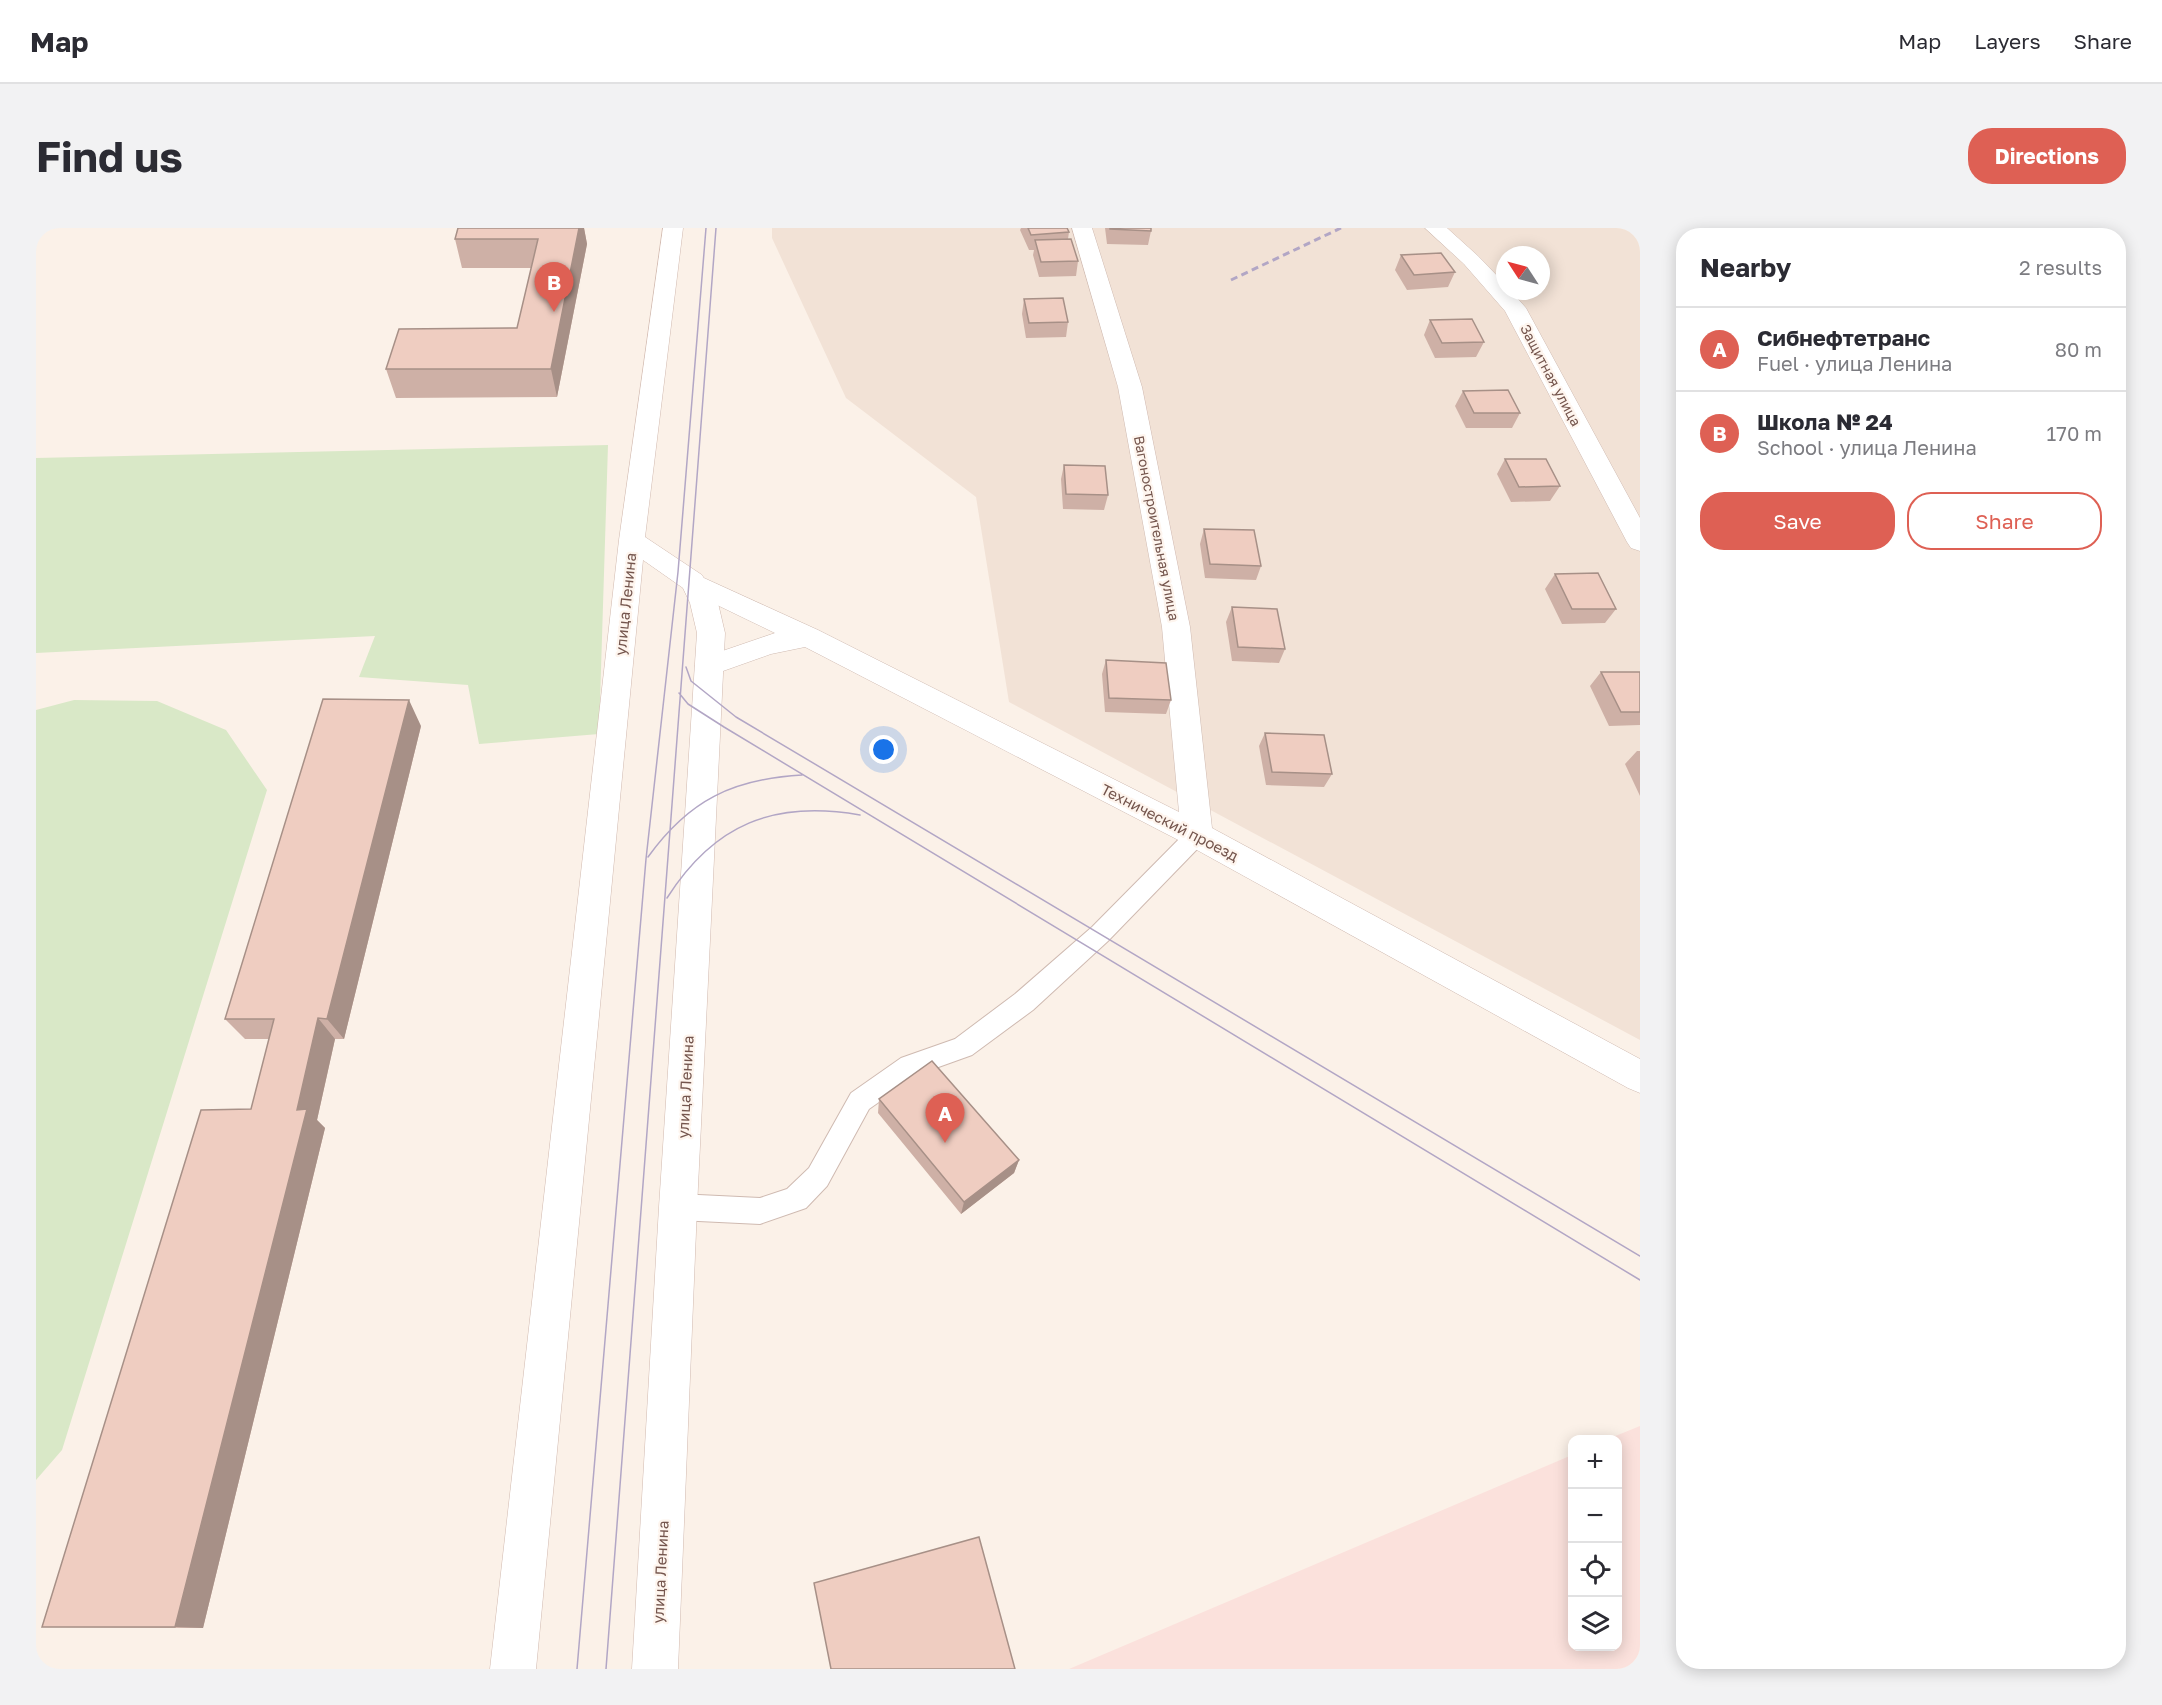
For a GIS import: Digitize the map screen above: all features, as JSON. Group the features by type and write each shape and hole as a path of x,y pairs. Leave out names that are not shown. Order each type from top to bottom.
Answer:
{"street":[{"name":"улица Ленина","path":"513,1669 632,540 673,228"},
{"name":"Вагоностроительная улица","path":"1082,228 1130,387 1174,616 1197,835"},
{"name":"Защитная улица","path":"1434,228 1472,260 1515,308 1640,542"},
{"name":"улица Ленина","path":"632,540 693,582 704,603 711,633 678,1207 655,1669"},
{"name":"Технический проезд","path":"693,582 808,637 1197,835 1640,1077"},
{"path":"709,666 783,639 808,637"}],"lane":[{"path":"678,1207 760,1211 796,1199 818,1177 860,1101 910,1066 963,1047 1024,1002 1100,934 1197,835"}],"shaded area":[{"path":"772,228 1640,228 1640,1040 1009,702 976,497 846,398 772,238"},
{"path":"1640,1426 1640,1669 1069,1669 1568,1457 1568,1651 1622,1651 1622,1435 1618,1435"}],"green space":[{"path":"608,445 599,734 479,744 468,685 359,677 375,636 36,653 36,458"},
{"path":"74,700 157,701 226,730 267,790 62,1450 36,1480 36,710"}],"building":[{"path":"458,228 579,228 551,369 386,369 399,329 517,328 538,239 455,239"},
{"path":"1028,228 1067,228 1069,232 1031,235"},
{"path":"1151,228 1151,231 1110,229"},
{"path":"1071,239 1078,261 1041,262 1035,240"},
{"path":"1441,253 1455,272 1414,275 1401,255"},
{"path":"1063,298 1068,322 1029,323 1024,299"},
{"path":"1472,319 1484,342 1442,343 1430,320"},
{"path":"1508,390 1520,413 1474,413 1463,391"},
{"path":"1505,459 1546,459 1560,486 1519,487"},
{"path":"1064,465 1105,466 1108,495 1066,494"},
{"path":"1204,529 1254,530 1261,566 1210,564"},
{"path":"1598,573 1616,609 1572,609 1555,574"},
{"path":"1232,607 1277,609 1285,649 1238,647"},
{"path":"1106,660 1166,663 1171,700 1109,698"},
{"path":"1601,672 1640,672 1640,712 1621,712"},
{"path":"323,699 409,700 327,1019 318,1018 297,1110 307,1109 175,1627 42,1627 201,1110 251,1109 274,1019 225,1019"},
{"path":"1265,733 1324,735 1332,774 1272,772"},
{"path":"932,1061 1019,1160 964,1202 879,1099"},
{"path":"979,1537 1015,1669 831,1669 814,1583"}],"tram line":[{"path":"577,1669 646,859 678,572 706,228"},
{"path":"680,695 716,228"},
{"path":"686,667 691,681 736,717 1640,1256"},
{"path":"670,831 680,695"},
{"path":"680,695 688,704 724,727 1640,1280"},
{"path":"670,831 697,807 714,796 755,781 802,775"},
{"path":"667,898 685,873 705,852 726,835 749,823 774,815 800,811 829,811 860,815"},
{"path":"606,1669 670,831"},
{"path":"648,857 670,831"}],"railway":[{"path":"1231,280 1341,228"}],"place":[{"name":"Школа № 24","path":"554,312"},
{"name":"Сибнефтетранс","path":"945,1143"}]}
